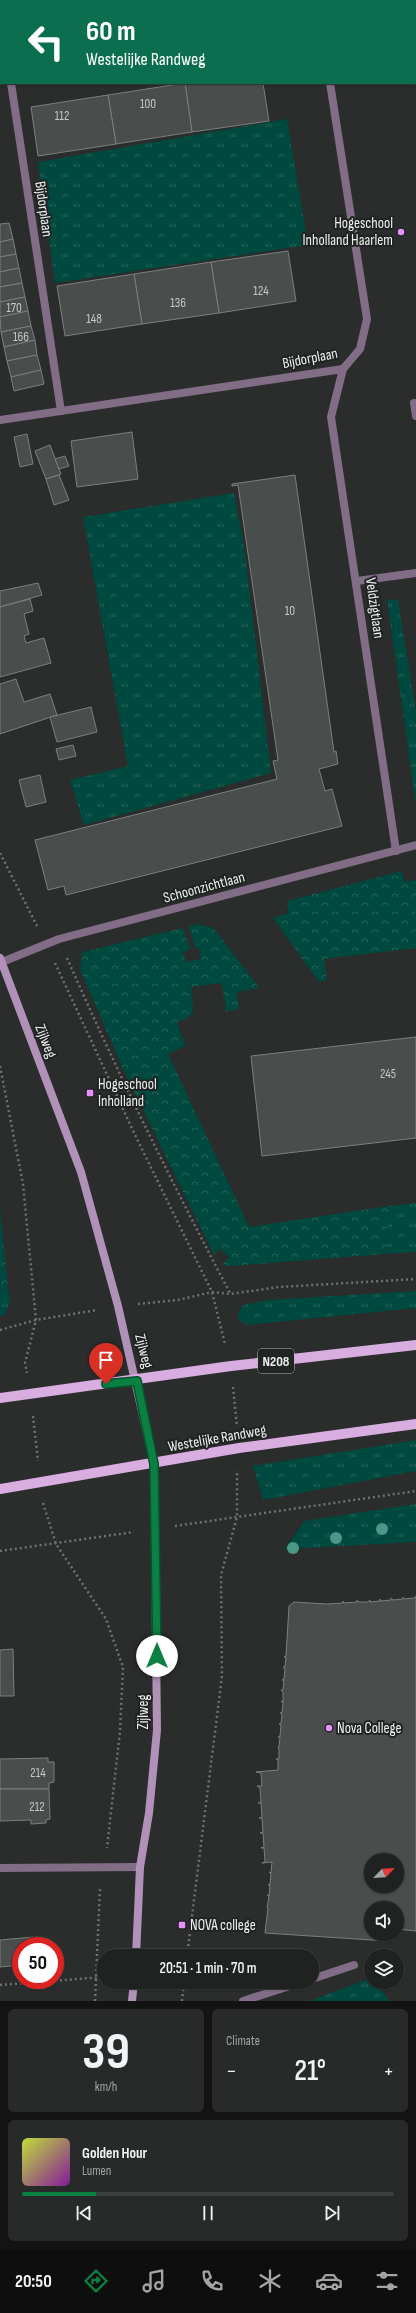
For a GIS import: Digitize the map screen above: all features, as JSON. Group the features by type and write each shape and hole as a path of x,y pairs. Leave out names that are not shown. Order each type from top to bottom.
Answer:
{"main road":[{"name":"Zijlweg","path":"0,961 81,1172 137,1381 154,1464 156,1528 157,1730 149,1813 140,1867 136,1949"},
{"name":"N208","path":"0,1398 137,1381 231,1366 416,1345"},
{"name":"Westelijke Randweg","path":"0,1489 154,1464 239,1448 416,1424"},
{"path":"132,2001 133,1989"}],"street":[{"name":"Bijdorplaan","path":"11,84 61,411"},
{"name":"Bijdorplaan","path":"0,420 343,369 360,350 368,319 330,84"},
{"name":"Veldzigtlaan","path":"343,369 331,417 357,581 396,851"},
{"path":"414,403 416,416"},
{"path":"357,581 416,573"},
{"name":"Schoonzichtlaan","path":"0,961 59,939 416,845"},
{"path":"0,1868 140,1867"},
{"path":"319,1977 354,1965"},
{"path":"243,2001 280,1989"}],"path":[{"path":"0,853 46,943"},
{"path":"59,939 106,1048 171,1182 230,1294 279,1288 416,1279"},
{"path":"0,1066 23,1184 36,1320 0,1330"},
{"path":"0,1551 416,1491"},
{"path":"44,1510 56,1544 106,1619 123,1667 120,1731 106,1850 101,1868 95,2001"},
{"path":"0,1985 96,1977"},
{"path":"182,2001 183,1989"}],"green space":[{"path":"287,119 308,245 55,283 38,162"},
{"path":"234,493 244,545 271,773 84,825 70,780 128,766 83,517"},
{"path":"387,599 398,600 416,712 416,805"},
{"path":"402,871 405,882 416,880 416,948 324,959 327,980 319,982 273,918 289,913 287,901"},
{"path":"197,924 211,927 216,931 259,988 237,992 239,1009 226,1012 222,983 191,987 193,1012 188,1018 177,1022 185,1046 168,1054 249,1227 389,1206 385,1254 230,1266 222,1265 229,1257 220,1249 214,1255 124,1071 80,969 82,952 183,928 190,949 183,952 186,962 201,959 199,948 195,948 189,926"},
{"path":"416,1203 416,1252 385,1254 389,1206"},
{"path":"0,1207 8,1289 0,1284"},
{"path":"0,1284 8,1289 10,1301 5,1315 0,1316"},
{"path":"416,1291 416,1308 247,1325 239,1320 238,1313 243,1305 268,1300"},
{"path":"416,1440 416,1471 263,1500 253,1466"},
{"path":"416,1504 416,1542 285,1549 304,1521"},
{"path":"364,1981 364,1989 381,1989 390,2001 309,2001"}],"building":[{"path":"185,84 263,84 269,121 192,132"},
{"path":"185,84 192,132 116,144 108,95"},
{"path":"108,95 116,144 38,156 31,107"},
{"path":"9,223 13,239 0,242 0,224"},
{"path":"13,239 16,254 0,257 0,242"},
{"path":"288,251 296,301 219,313 211,262"},
{"path":"16,254 19,268 0,272 0,257"},
{"path":"211,262 219,313 142,324 134,274"},
{"path":"19,268 22,283 0,287 0,272"},
{"path":"134,274 142,324 65,336 57,286"},
{"path":"22,283 25,297 0,302 0,287"},
{"path":"25,297 28,311 0,317 0,302"},
{"path":"28,311 31,326 1,332 0,317"},
{"path":"31,326 35,340 4,347 1,332"},
{"path":"35,340 37,355 7,361 4,347"},
{"path":"37,355 41,370 11,377 7,361"},
{"path":"41,370 44,384 14,391 11,377"},
{"path":"132,432 138,479 77,487 71,441"},
{"path":"27,434 33,464 20,467 14,437"},
{"path":"50,445 61,474 46,479 35,451"},
{"path":"65,456 69,466 59,469 55,459"},
{"path":"59,475 69,500 54,505 46,479"},
{"path":"295,475 334,752 336,751 338,764 319,769 325,791 332,789 342,826 66,895 64,886 48,890 35,840 277,779 273,761 278,760 238,485 232,486 232,484"},
{"path":"38,583 42,595 0,607 0,591"},
{"path":"30,599 33,611 24,614 29,634 24,636 26,643 44,638 51,663 0,677 0,607"},
{"path":"16,679 24,702 50,694 57,715 0,734 0,684"},
{"path":"91,707 97,732 57,742 50,717"},
{"path":"73,745 76,756 59,760 56,749"},
{"path":"40,775 46,802 26,807 19,780"},
{"path":"416,1037 416,1138 262,1156 251,1056"},
{"path":"416,1596 416,1931 404,1930 404,1901 364,1901 364,1939 265,1933 269,1897 267,1895 269,1896 270,1885 268,1885 270,1884 271,1874 269,1872 271,1873 272,1862 262,1863 265,1862 264,1848 261,1848 264,1847 263,1833 260,1833 263,1832 262,1818 259,1818 262,1817 261,1803 258,1803 261,1802 260,1788 257,1786 262,1786 261,1773 256,1772 278,1770 278,1760 276,1759 279,1759 278,1747 280,1737 278,1737 280,1736 281,1726 279,1724 281,1724 282,1714 280,1713 282,1713 283,1703 281,1701 283,1702 283,1692 281,1690 283,1690 284,1680 282,1680 284,1679 285,1669 283,1667 285,1667 286,1657 284,1657 286,1656 289,1606 294,1602 327,1604 343,1603 343,1601 344,1603 357,1602 357,1600 359,1602 368,1602 370,1600 370,1602 380,1601 380,1599 381,1601 391,1600 391,1598 393,1600 403,1599 403,1597 404,1599 414,1598"},
{"path":"13,1649 14,1696 0,1696 0,1650"},
{"path":"48,1758 48,1762 54,1762 54,1782 49,1783 49,1789 0,1789 0,1759"},
{"path":"0,1789 49,1789 50,1819 46,1820 46,1823 31,1824 31,1820 0,1821"},
{"path":"12,1939 12,1966 0,1967 0,1940"}],"place":[{"name":"Hogeschool Inholland Haarlem","path":"401,232"},
{"name":"Hogeschool Inholland","path":"90,1093"},
{"name":"Nova College","path":"329,1728"},
{"name":"NOVA college","path":"182,1925"}],"route":[{"path":"106,1384 137,1381 154,1464 157,1656"}]}
